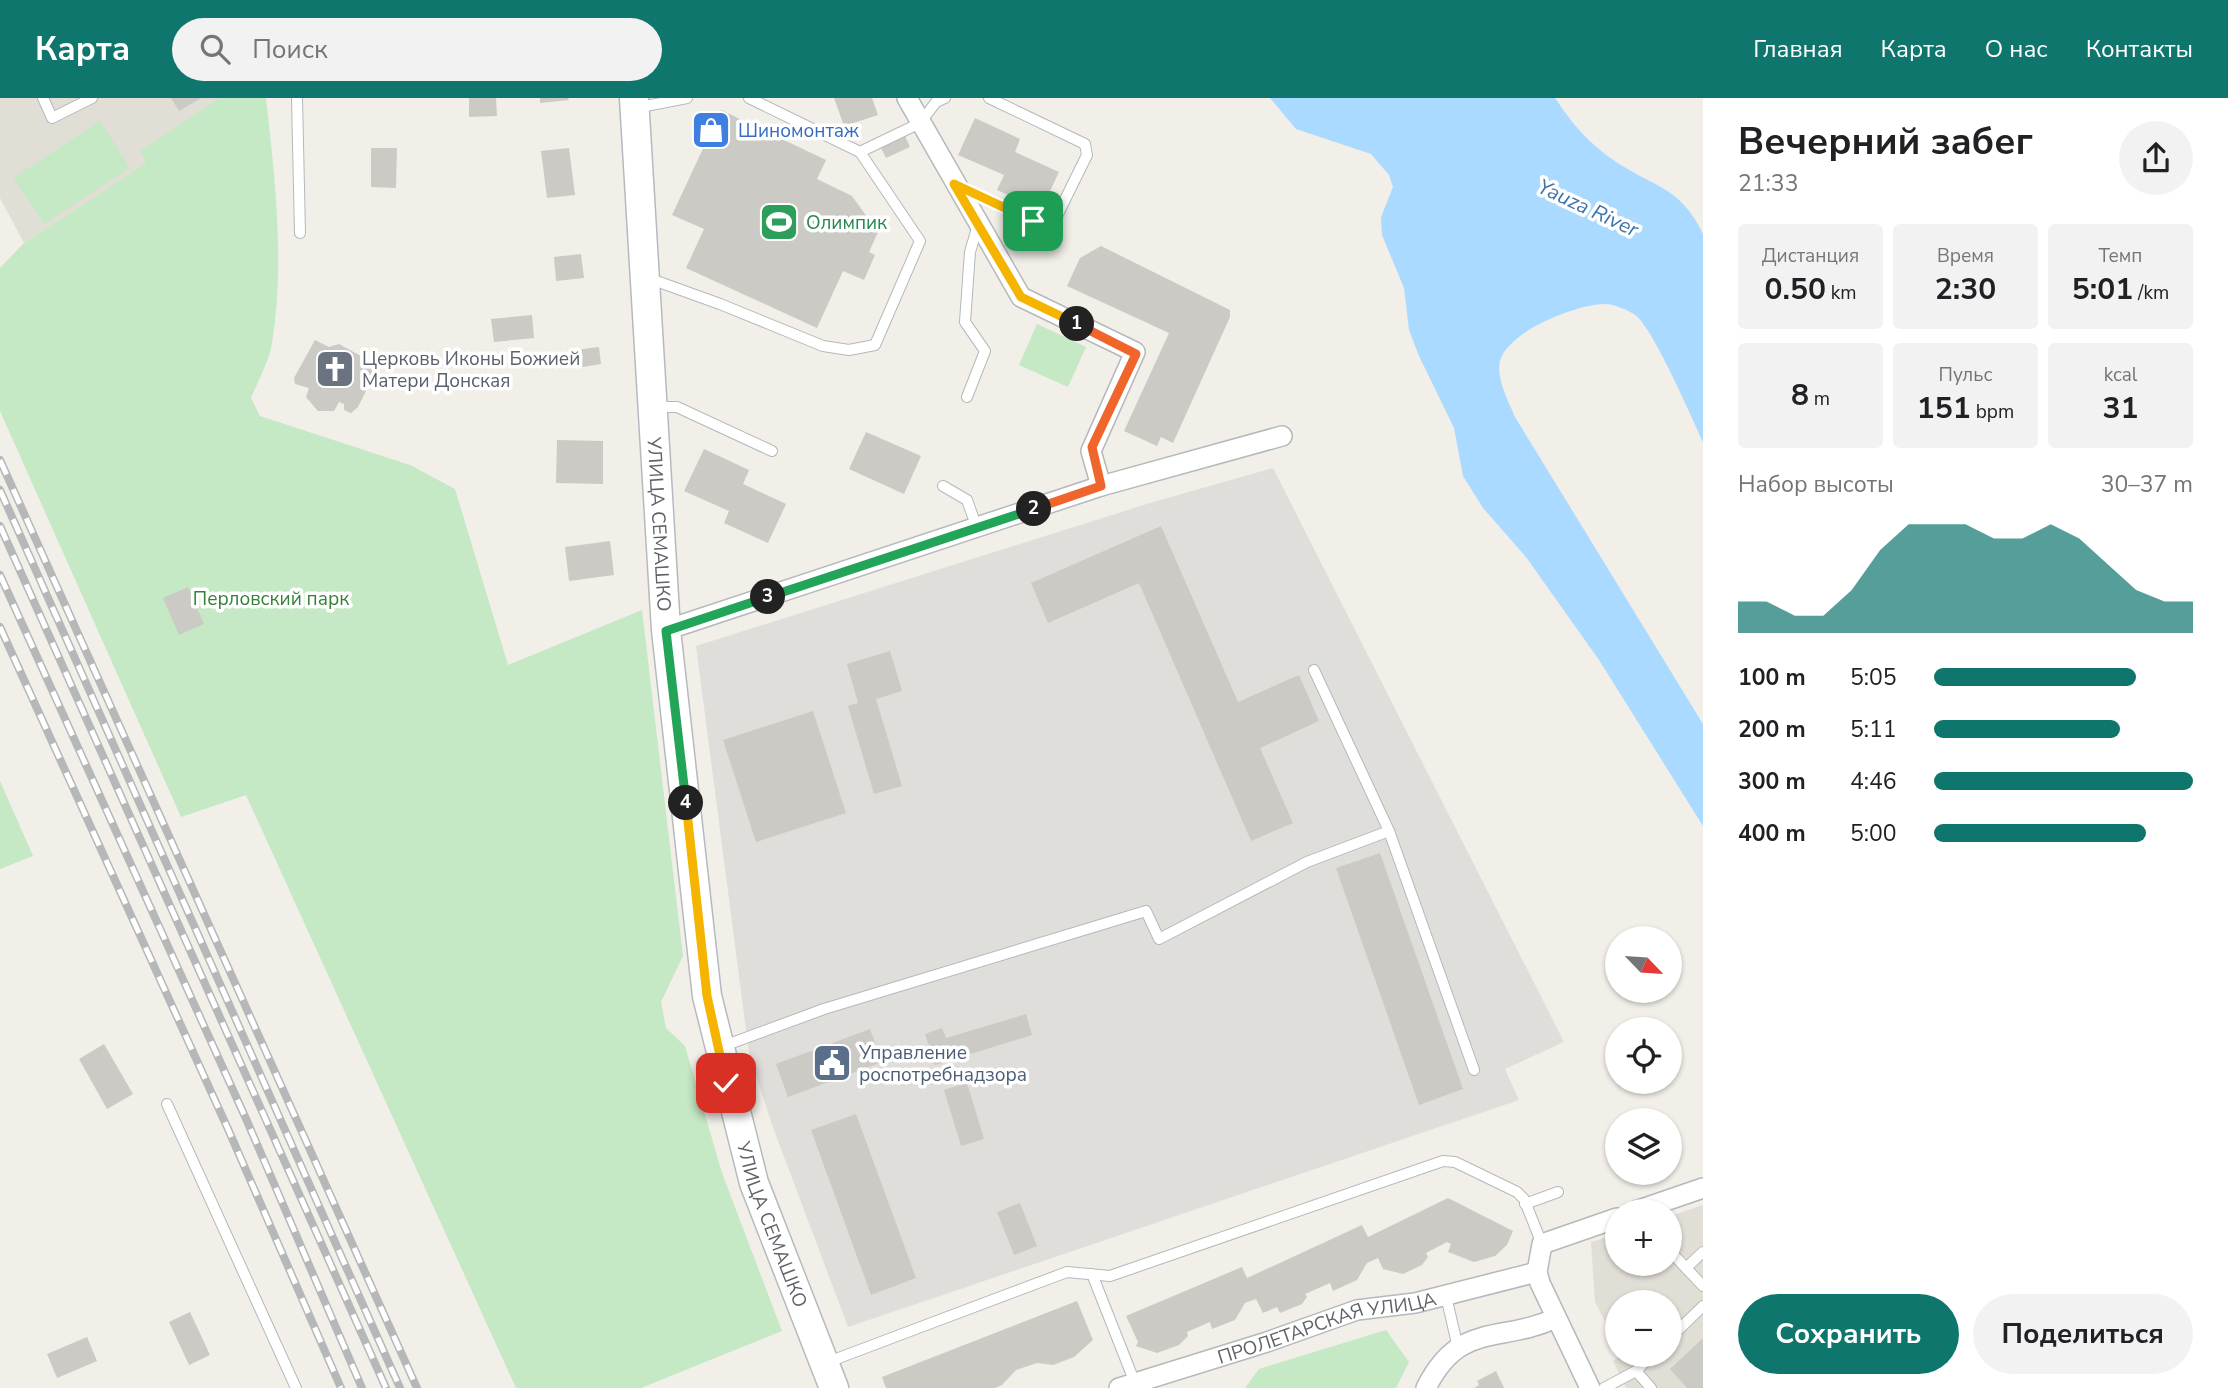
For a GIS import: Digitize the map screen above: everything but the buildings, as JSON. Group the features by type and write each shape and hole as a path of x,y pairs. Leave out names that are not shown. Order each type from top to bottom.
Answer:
{"main road":[{"name":"УЛИЦА СЕМАШКО","path":"634,103 666,631 707,996 718,1048 765,1218 829,1376"}],"street":[{"path":"907,98 1021,297 1135,352 1092,447 1101,486"},
{"path":"666,631 1101,486 1282,436"},
{"path":"1671,1199 1703,1188"},
{"path":"1590,1388 1536,1272 1542,1244 1605,1221"},
{"name":"ПРОЛЕТАРСКАЯ УЛИЦА","path":"1138,1385 1357,1310 1446,1296 1536,1272"},
{"path":"1426,1388 1442,1363 1458,1348 1477,1337 1523,1331 1556,1318"}],"lane":[{"path":"43,98 52,118 92,98"},
{"path":"297,98 300,233"},
{"path":"634,103 687,98"},
{"path":"645,282 659,282 823,346 849,350 874,345 920,241 860,152 749,98"},
{"path":"860,152 920,123 936,102 945,98"},
{"path":"954,184 1028,220 1055,220 1087,155 1085,144 989,98"},
{"path":"967,397 985,351 965,322 970,252 978,225"},
{"path":"652,407 677,407 772,451"},
{"path":"943,486 967,500 977,528"},
{"path":"1314,670 1389,831 1474,1070"},
{"path":"718,1048 824,1009 1146,911 1158,939 1307,862 1389,831"},
{"path":"167,1104 296,1388"},
{"path":"829,1376 1068,1272 1110,1276 1443,1161 1455,1162 1517,1192 1542,1244"},
{"path":"1525,1204 1558,1192"},
{"path":"1686,1268 1703,1252"},
{"path":"1682,1264 1703,1286"},
{"path":"1092,1274 1138,1385"},
{"path":"1446,1296 1458,1348"},
{"path":"1682,1326 1703,1306"},
{"path":"1604,1388 1640,1367"},
{"path":"1636,1371 1651,1388"}],"shaded area":[{"path":"0,98 219,98 141,151 146,163 24,243 0,198"},
{"path":"1273,468 1564,1042 1505,1069 1519,1100 848,1327 772,1125 749,1053 696,646 1150,503"},
{"path":"1703,1205 1703,1388 1626,1388 1616,1367 1682,1367 1682,1290 1605,1290 1605,1322 1595,1302 1591,1242 1605,1238 1605,1276 1682,1276 1682,1212"}],"green space":[{"name":"Перловский парк","path":"219,98 266,98 275,190 278,282 271,350 251,398 260,416 410,465 455,489 508,665 642,610 683,956 661,1002 666,1028 685,1046 722,1173 782,1331 641,1388 516,1388 246,795 181,817 0,411 0,268 24,243 146,163 140,151"},
{"path":"100,121 130,168 44,224 13,178"},
{"path":"1037,324 1086,347 1068,387 1019,365"},
{"path":"0,781 33,856 0,869"},
{"path":"1386,1330 1409,1362 1396,1388 1245,1388 1259,1369"}],"water":[{"name":"Yauza River","path":"1270,98 1555,98 1579,130 1600,150 1623,167 1673,195 1694,218 1703,234 1703,442 1651,336 1635,315 1621,308 1609,304 1593,305 1545,321 1516,339 1506,350 1499,368 1503,389 1515,417 1703,724 1703,826 1599,660 1526,557 1483,508 1463,476 1454,428 1409,330 1404,288 1382,235 1381,217 1393,187 1389,175 1371,154 1296,129"}],"railway":[{"path":"0,460 417,1388"},
{"path":"0,490 400,1388"},
{"path":"0,526 386,1388"},
{"path":"0,575 247,1121 362,1388"},
{"path":"0,627 228,1129 341,1388"}],"place":[{"name":"Шиномонтаж","path":"711,130"},
{"name":"Олимпик","path":"779,222"},
{"name":"Церковь Иконы Божией Матери Донская","path":"335,369"},
{"name":"Управление роспотребнадзора","path":"832,1063"}],"route":[{"path":"726,1083 707,996 666,631 1101,486 1092,447 1136,354 1021,297 954,184 1033,221"}]}
